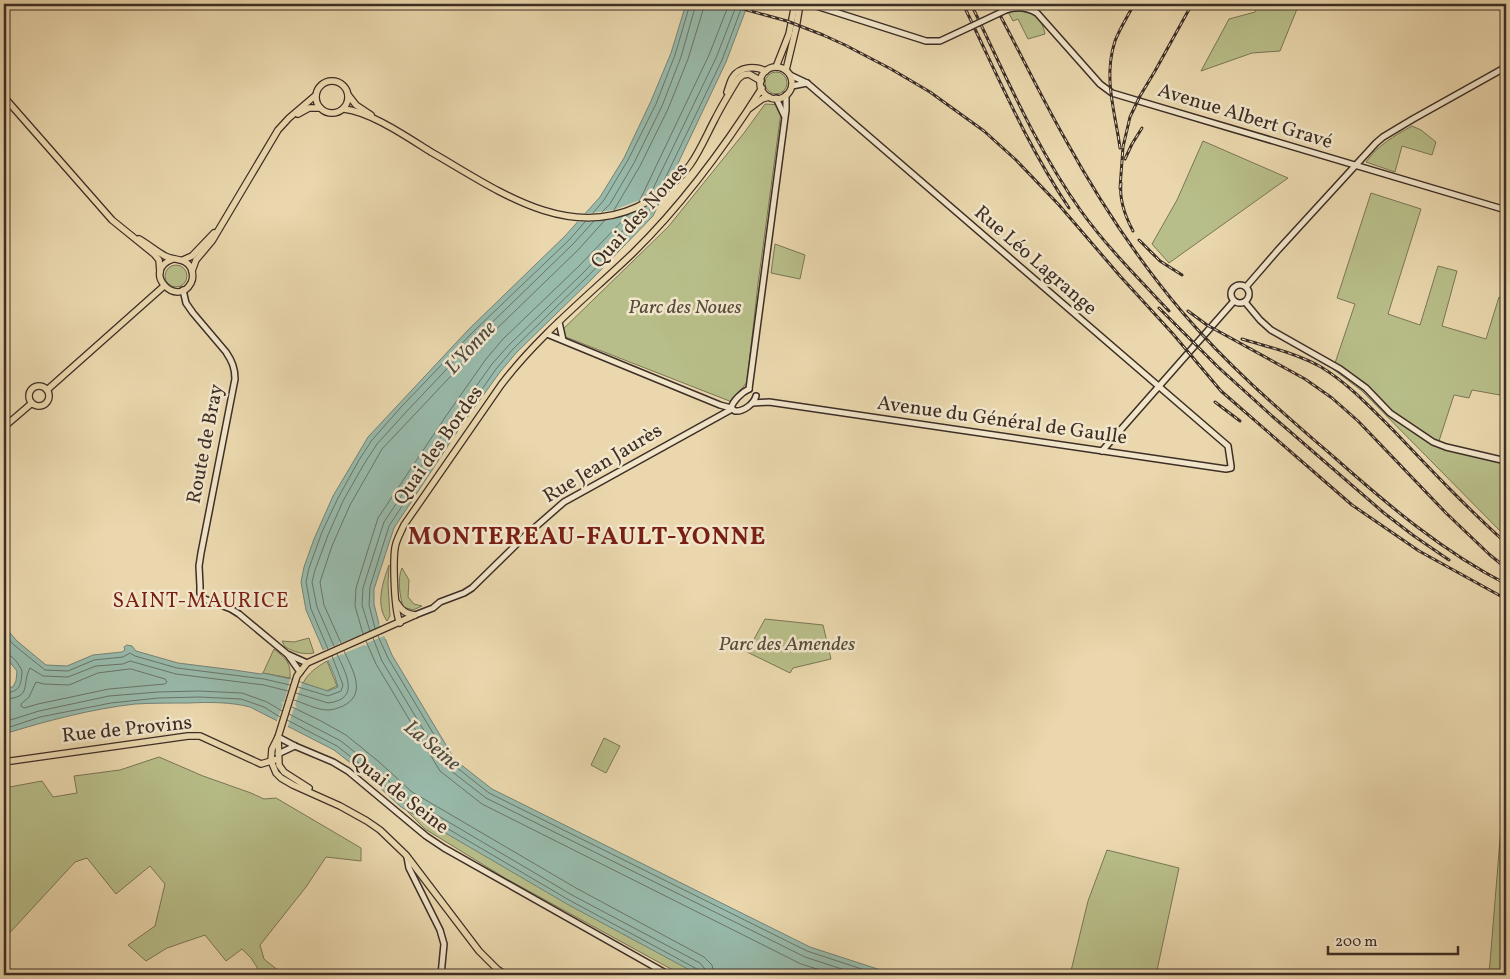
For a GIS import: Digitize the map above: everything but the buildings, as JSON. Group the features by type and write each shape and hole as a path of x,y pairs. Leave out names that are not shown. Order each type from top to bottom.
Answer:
{"main road":[{"path":"776,67 789,34 795,4"},
{"path":"786,70 800,4"},
{"name":"Avenue Albert Gravé","path":"810,4 926,41 940,41 1006,10 1024,8 1038,13 1100,84 1112,93 1506,210"},
{"path":"547,334 720,405 731,408 731,404 738,397 749,390 786,95 792,86 790,75 786,70 776,67 766,71 747,111"},
{"path":"1246,287 1355,165 1383,137 1506,67"},
{"path":"722,106 732,77 738,71 747,68 761,68 766,71"},
{"path":"380,122 356,104 343,85 331,80 322,84 317,90 317,104 324,111 332,113 344,109 353,110 380,122 518,201 567,217 591,218 629,210 653,199 673,184 690,165 722,106 738,79 742,76 749,74 761,84 769,96"},
{"name":"Rue Léo Lagrange","path":"790,75 807,83 1228,446 1232,464 1231,468"},
{"path":"792,86 807,83"},
{"path":"4,97 112,220 154,254 159,260 164,286 173,291 183,290 191,282 196,260 212,241 278,130 316,95"},
{"path":"747,111 769,96 776,98 786,95"},
{"path":"344,109 349,96"},
{"path":"776,98 784,115"},
{"path":"290,118 309,108 320,108"},
{"name":"Quai des Noues","path":"547,334 656,228 681,200 747,111"},
{"path":"128,232 146,242 164,256 183,260 192,256 222,224"},
{"path":"160,272 164,264 173,259"},
{"path":"183,260 192,272"},
{"path":"1240,285 1246,287 1250,295 1245,302 1234,301 1231,292 1234,287 1240,285"},
{"path":"47,390 164,286"},
{"name":"Route de Bray","path":"183,290 186,303 231,359 235,372 224,442 200,560 202,598 239,614 288,654"},
{"path":"1102,451 1234,301"},
{"path":"1245,302 1271,330 1340,368 1366,388 1390,413 1433,442 1446,447 1506,460"},
{"path":"559,322 563,340"},
{"name":"Quai des Bordes","path":"400,623 397,618 396,603 395,546 404,525 500,385 547,334"},
{"path":"42,386 47,390 49,398 46,403 40,406 32,403 29,395 33,388 42,386"},
{"name":"Avenue du Général de Gaulle","path":"749,390 756,396 769,402"},
{"path":"753,403 756,396"},
{"name":"Avenue du Général de Gaulle","path":"731,408 735,412 753,403 769,402 1226,469 1231,468"},
{"path":"4,427 32,403"},
{"name":"Rue Jean Jaurès","path":"307,663 433,608 440,602 472,588 524,537 564,502 731,408"},
{"path":"396,603 401,610 415,615"},
{"path":"288,654 307,663 296,681 277,741 274,769 281,778 321,796 367,821 394,842 430,885 479,951 506,975"},
{"path":"288,654 300,672"},
{"name":"Rue de Provins","path":"4,762 188,736 200,736 261,764 276,758"},
{"path":"276,758 272,749 277,741"},
{"name":"Quai de Seine","path":"277,741 333,762 348,771 426,836 444,848 669,975"},
{"path":"276,758 293,747"},
{"path":"406,855 410,868 440,930 444,944 441,975"},
{"path":"421,890 430,885"},
{"path":"426,898 430,885"}],"green space":[{"path":"1259,4 1299,4 1280,51 1252,53 1201,71 1229,19 1255,12"},
{"path":"1017,11 1032,14 1036,17 1042,24 1045,34 1028,39 1018,19 1013,21 1008,12"},
{"path":"776,72 784,75 787,83 784,91 776,94 768,91 765,83 768,75"},
{"name":"Parc des Noues","path":"765,104 782,105 747,382 732,402 558,334 668,227"},
{"path":"1412,126 1421,130 1436,142 1432,155 1402,146 1395,172 1366,162 1381,146"},
{"path":"1203,141 1288,178 1169,263 1152,244 1177,200"},
{"path":"1371,193 1421,209 1388,314 1420,325 1438,266 1457,271 1442,326 1486,339 1499,297 1506,299 1506,374 1500,395 1472,390 1469,398 1454,395 1437,447 1506,463 1506,537 1362,391 1333,369 1355,304 1337,298"},
{"path":"775,244 805,255 800,279 771,273"},
{"path":"176,265 184,268 187,276 184,284 176,287 168,284 165,276 168,268"},
{"path":"389,565 390,616 387,621 381,607 381,593"},
{"path":"402,568 409,580 408,597 414,604 422,606 413,610 403,607 399,582"},
{"name":"Parc des Amendes","path":"765,619 823,625 831,659 793,668 790,673 747,652"},
{"path":"309,638 314,653 310,654 285,647 282,641 294,642"},
{"path":"274,649 287,661 290,668 290,678 263,673"},
{"path":"327,661 337,686 326,691 303,683 311,673"},
{"path":"604,738 620,746 606,773 591,765"},
{"path":"159,757 264,799 276,798 361,848 361,861 326,857 306,887 260,945 264,959 284,975 262,975 251,958 242,949 226,961 205,935 167,948 146,961 128,945 155,926 165,884 150,866 116,894 87,858 75,862 4,939 4,788 42,781 53,797 77,793 74,776 120,770"},
{"path":"1505,778 1506,975 1489,975"},
{"path":"403,807 703,975 682,975 505,878 425,829"},
{"path":"1107,850 1179,868 1156,975 1070,975 1088,901"}],"water":[{"path":"686,4 748,4 726,62 653,216 517,352 461,426 394,528 374,589 374,604 379,624 392,655 455,760 492,789 810,947 896,975 699,975 567,904 401,807 366,775 334,750 250,707 212,703 135,704 69,716 4,734 4,688 13,687 17,671 4,657 4,626 17,641 46,665 67,666 93,655 122,652 127,645 132,646 136,651 178,663 263,673 291,679 328,691 338,687 306,610 301,582 314,539 333,496 368,437 469,329 565,236 600,197 624,158 651,101 671,53"}],"pier":[{"path":"675,175 666,195 643,208 615,219 575,222 582,214 614,210 648,197"},
{"path":"381,623 388,638 385,639 384,636 367,643 366,646 364,645 326,661 321,651 361,633 363,634 380,627 379,624"},
{"path":"290,679 302,683 295,705 297,707 294,708 287,729 276,723 283,704 281,702 284,702"}],"railway":[{"path":"725,4 787,21 845,45 930,92 984,131 1016,160 1059,205 1221,391 1352,505 1419,551 1506,599"},
{"path":"963,4 1025,133 1053,184 1069,208"},
{"path":"971,4 1035,136 1065,187 1102,237 1169,311"},
{"path":"994,4 1090,183 1134,250 1183,313 1256,388 1375,493 1438,542 1482,571 1506,584"},
{"path":"1120,148 1111,94 1110,68 1115,41 1134,4"},
{"path":"1120,188 1123,147 1130,117 1192,4"},
{"path":"1125,159 1142,128"},
{"path":"1121,183 1123,208 1133,231"},
{"path":"1139,240 1160,261 1182,275"},
{"path":"1159,308 1218,367 1272,416 1384,513 1449,560"},
{"path":"1188,311 1207,325 1305,379 1332,398 1358,421 1446,513 1506,568"},
{"path":"1242,339 1302,358 1321,367 1341,381 1369,406 1463,503 1506,543"},
{"path":"1215,402 1240,421"}],"district":[{"name":"MONTEREAU-FAULT-YONNE","path":"587,537"},
{"name":"SAINT-MAURICE","path":"201,601"}],"water label":[{"name":"L'Yonne","path":"471,348"},
{"name":"La Seine","path":"432,746"}]}
